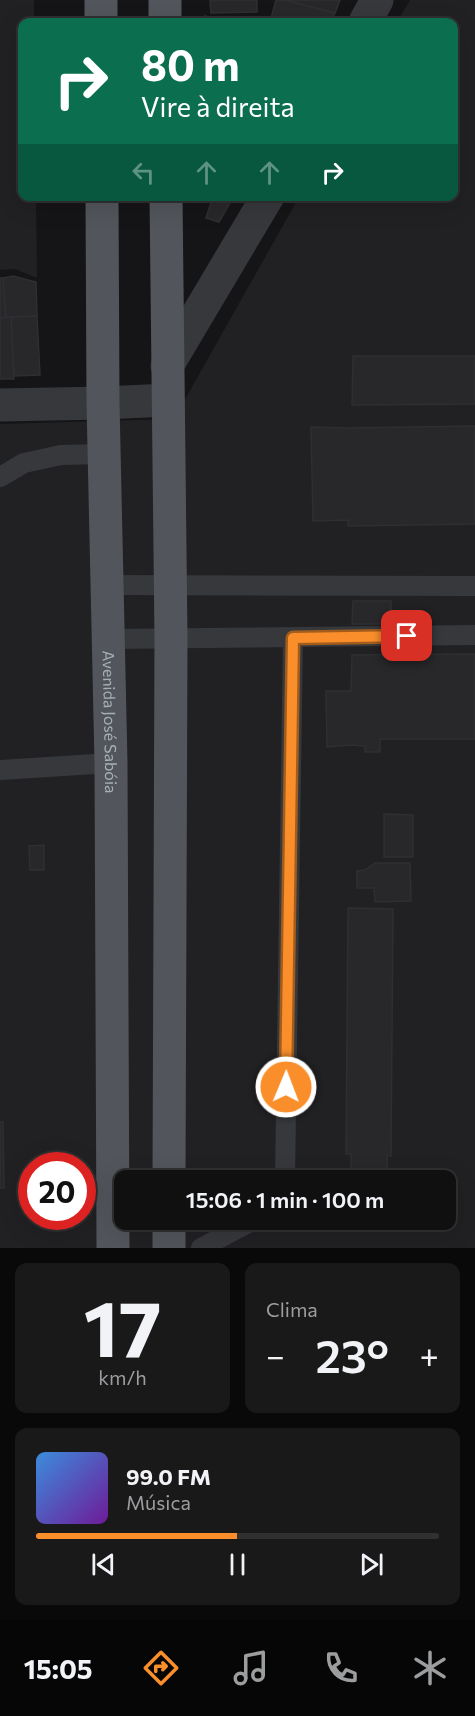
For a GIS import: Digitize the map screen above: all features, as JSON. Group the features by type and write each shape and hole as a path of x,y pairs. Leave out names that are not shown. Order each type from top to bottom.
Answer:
{"main road":[{"path":"100,0 101,18"},
{"path":"165,0 165,18"},
{"name":"Avenida José Sabóia","path":"102,201 103,403 111,763 113,1248"},
{"path":"166,201 171,585 169,1170"},
{"path":"169,1230 169,1248"}],"street":[{"path":"367,18 377,0"},
{"path":"167,366 265,201"},
{"path":"0,405 168,400"}],"lane":[{"path":"0,477 24,463 61,455 105,454"},
{"path":"108,585 475,586"},
{"path":"109,639 475,635"},
{"path":"285,1170 293,638"},
{"path":"0,770 111,763"},
{"path":"201,1248 235,1230"}],"shaded area":[{"path":"0,0 34,0 34,18 18,18 18,201 36,201 37,278 15,269 0,270"},
{"path":"410,0 475,0 475,1248 0,1248 0,424 174,419 297,201 458,201 458,18 399,18"}],"building":[{"path":"210,0 257,0 257,12 211,13"},
{"path":"276,0 285,0 335,13 332,18 271,18"},
{"path":"285,0 340,0 335,13"},
{"path":"211,201 231,201 219,222 206,218"},
{"path":"13,276 36,282 37,316 6,318 3,278"},
{"path":"0,278 3,278 6,318 0,318"},
{"path":"37,316 40,375 14,376 11,317"},
{"path":"11,317 14,379 0,379 0,318"},
{"path":"353,356 475,356 475,404 352,405"},
{"path":"475,426 475,524 348,526 348,520 313,521 311,427"},
{"path":"353,601 391,601 391,624 352,624"},
{"path":"475,654 475,739 380,739 380,752 365,752 365,746 327,747 326,691 351,691 352,655"},
{"path":"384,814 413,815 413,857 384,857"},
{"path":"44,845 44,870 30,870 29,846"},
{"path":"375,863 410,863 411,901 375,902 374,888 357,888 357,871 365,870"},
{"path":"348,908 393,909 391,1156 387,1155 387,1170 351,1170 351,1154 346,1154"},
{"path":"0,1122 3,1122 4,1188 0,1188"}],"route":[{"path":"286,1087 293,638 407,636"}]}
